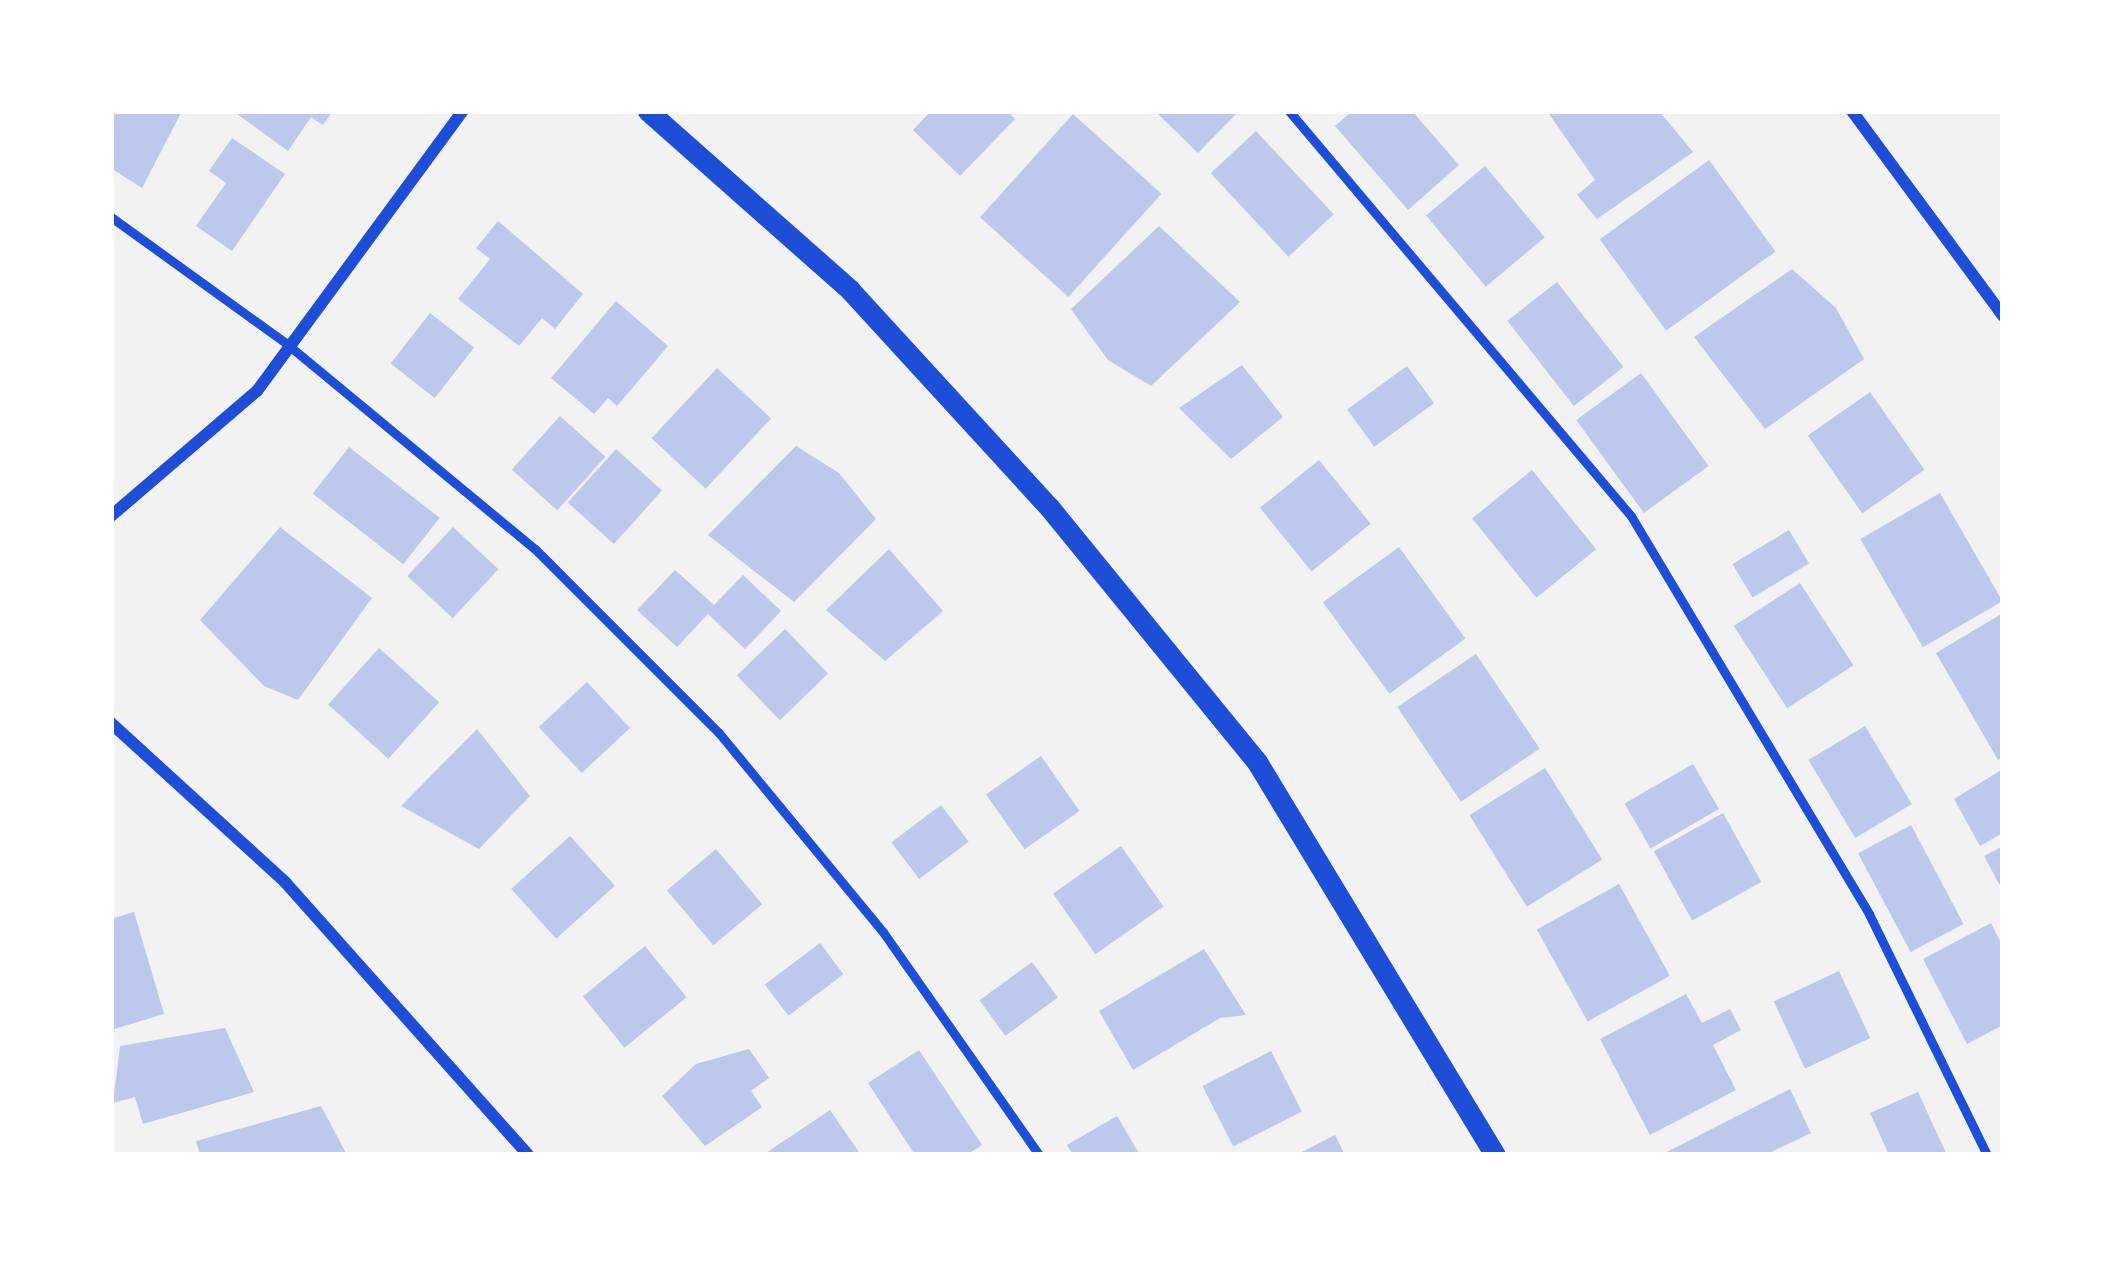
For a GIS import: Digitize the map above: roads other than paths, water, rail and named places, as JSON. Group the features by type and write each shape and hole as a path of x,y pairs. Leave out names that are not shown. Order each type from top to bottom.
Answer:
{"street":[{"path":"111,516 188,459 287,344 463,111"},
{"path":"648,111 850,290 1257,762 1495,1155"},
{"path":"1852,111 2003,316"},
{"path":"111,722 285,882 528,1155"}],"lane":[{"path":"1289,111 1630,516 1869,914 1987,1155"},
{"path":"111,217 287,344 535,550 719,733 883,932 1039,1155"}]}
